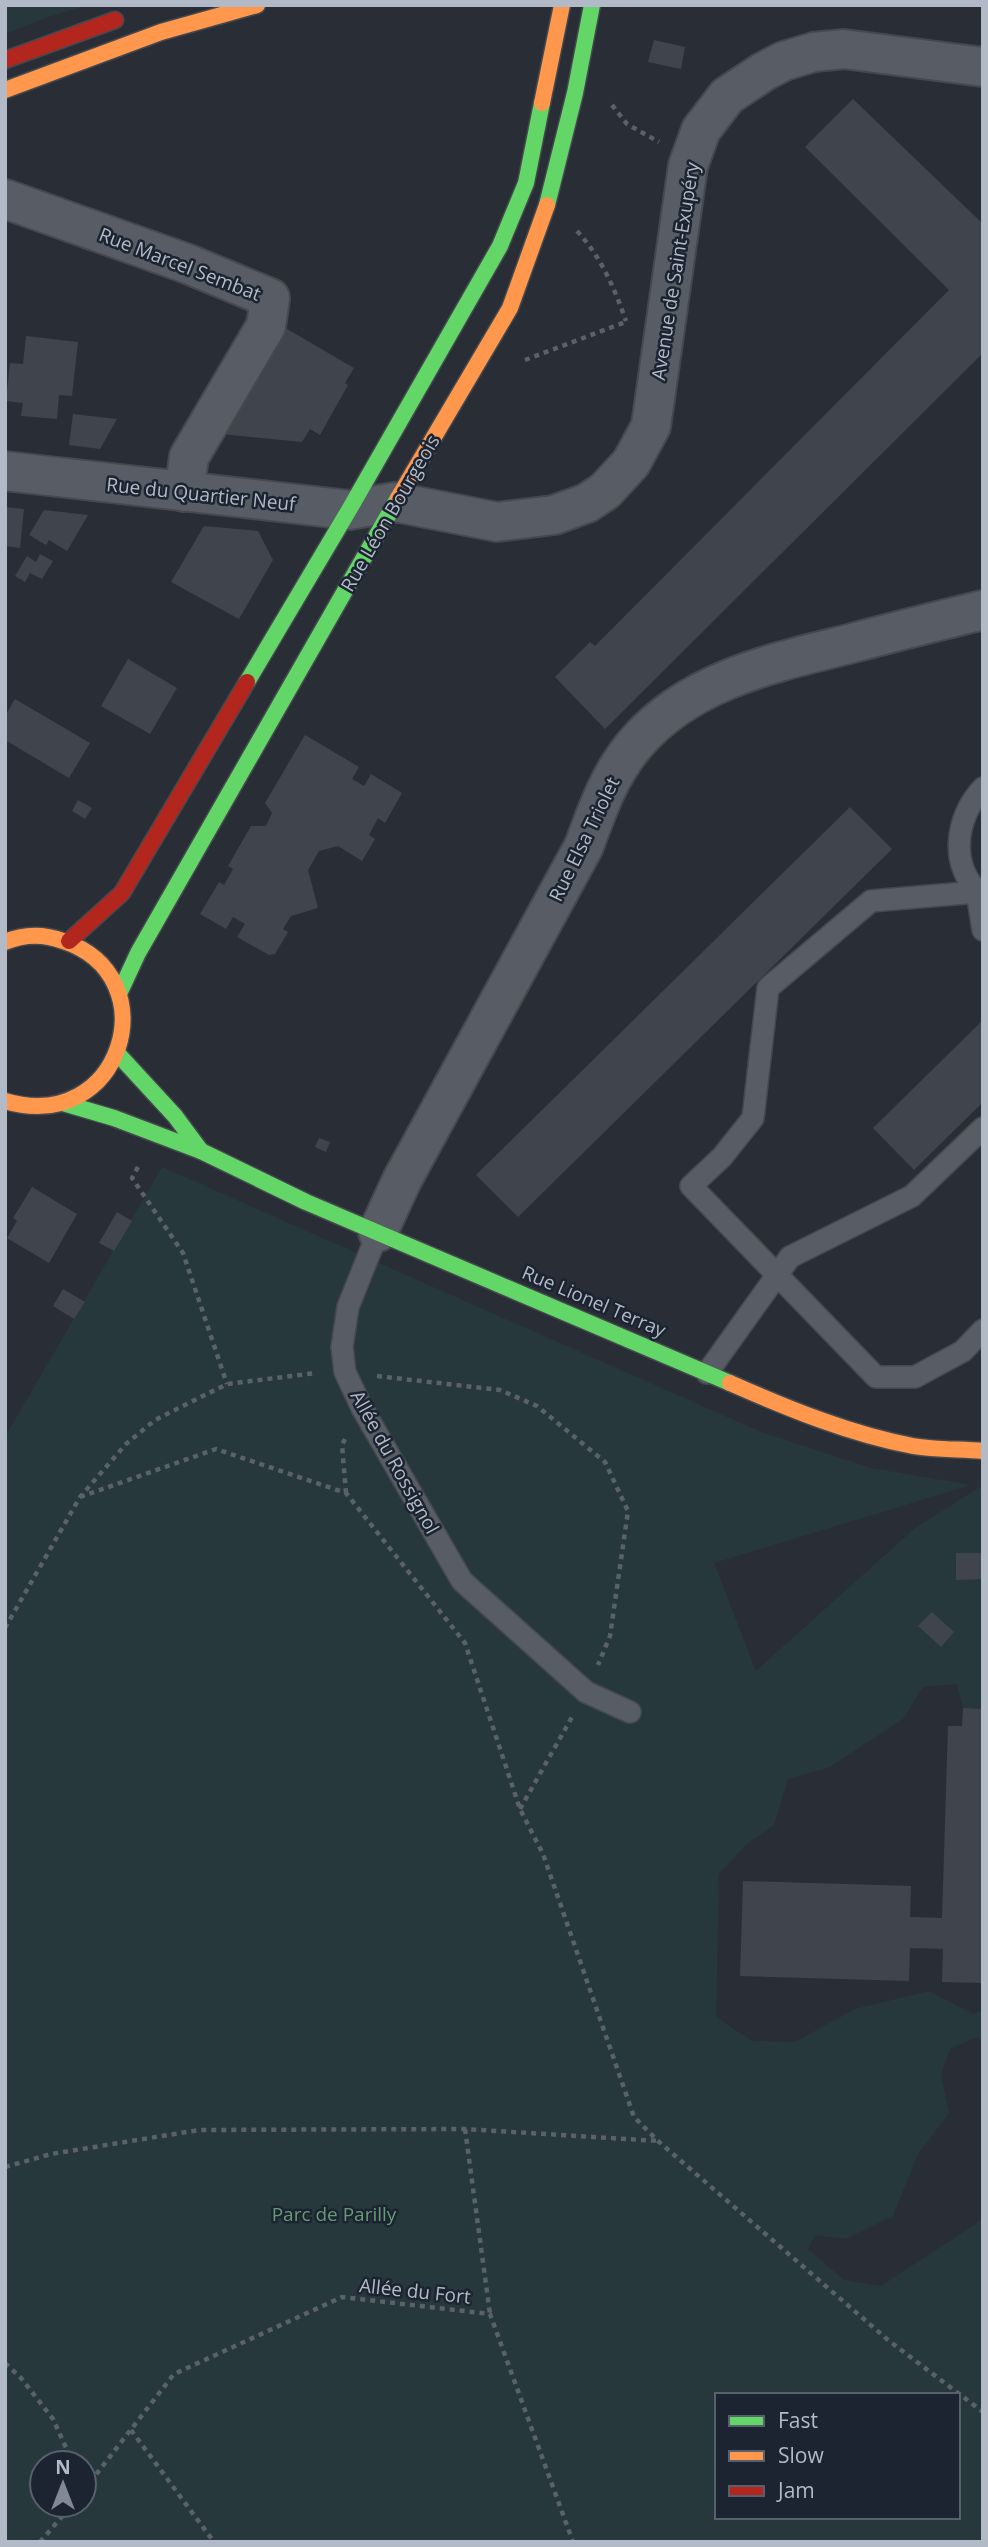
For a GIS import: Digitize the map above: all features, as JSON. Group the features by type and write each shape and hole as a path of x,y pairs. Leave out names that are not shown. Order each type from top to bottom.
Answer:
{"main road":[{"path":"5,90 116,47 216,15 257,5"},
{"name":"Rue Léon Bourgeois","path":"69,941 122,893 349,510 500,246 526,183 562,5"},
{"name":"Rue Léon Bourgeois","path":"119,994 138,953 510,308 552,189 592,5"},
{"path":"5,60 124,17"},
{"path":"5,942 13,938 41,935 69,941 91,954 108,972 119,994 123,1024 117,1053 102,1078 84,1094 63,1103 9,1109"},
{"name":"Rue Lionel Terray","path":"117,1053 174,1116 201,1151"},
{"name":"Rue Lionel Terray","path":"63,1103 114,1118 201,1151 306,1202 790,1409 839,1426 915,1446 983,1451"}],"street":[{"name":"Avenue de Saint-Exupéry","path":"396,502 497,522 554,515 587,503 606,491 631,463 651,426 688,166 701,130 727,96 744,83 784,61 814,52 844,49 983,67"},
{"name":"Rue Marcel Sembat","path":"5,200 188,264 270,299 266,326 189,457 184,492"},
{"name":"Rue du Quartier Neuf","path":"5,471 349,510 396,502"},
{"name":"Rue Elsa Triolet","path":"378,1232 402,1180 584,846 603,793 636,743 688,699 711,686 754,669 982,617"}],"lane":[{"path":"983,788 971,800 961,823 959,847 964,870 980,894 983,930"},
{"path":"980,894 871,901 768,988 753,1118 722,1157 691,1186 876,1377 915,1377 963,1351 983,1330"},
{"path":"707,1373 790,1256 912,1196 983,1128"},
{"path":"345,1372 342,1347 348,1307 378,1232"},
{"name":"Allée du Rossignol","path":"345,1372 362,1408 462,1581 586,1692 630,1712"}],"path":[{"path":"610,102 627,124 648,138 669,146"},
{"path":"570,223 597,257 611,281 626,321"},
{"path":"521,361 634,320"},
{"path":"154,1133 132,1178 183,1253 227,1384"},
{"path":"345,1372 500,1390 537,1406 606,1462 628,1511 610,1636 586,1692 520,1809"},
{"name":"Allée du Rossignol","path":"5,1628 80,1497 126,1444 155,1420 227,1384 297,1374 345,1372"},
{"path":"80,1497 216,1449 345,1493 465,1643 520,1809 543,1854 634,2117 658,2141 888,2340 958,2393"},
{"path":"5,2167 51,2154 199,2130 465,2129 658,2141"},
{"path":"465,2129 491,2314"},
{"name":"Allée du Fort","path":"98,2472 174,2374 342,2297 491,2314 573,2542"},
{"path":"5,2363 21,2378 53,2419 67,2449"},
{"path":"960,2395 983,2412"},
{"path":"131,2430 214,2542"},
{"path":"40,2542 60,2519"}],"green space":[{"path":"5,5 89,5 5,34"},
{"name":"Parc de Parilly","path":"162,1167 761,1432 871,1468 971,1485 714,1563 756,1671 914,1529 983,1485 983,1709 963,1708 957,1684 923,1687 903,1719 830,1767 788,1779 774,1825 747,1844 719,1874 716,2017 752,2041 795,2042 855,2009 929,1991 973,2014 983,2010 983,2041 977,2037 950,2049 941,2075 949,2113 918,2154 893,2216 845,2239 815,2235 808,2249 844,2280 881,2286 983,2219 983,2542 5,2542 5,1437"}],"building":[{"path":"654,40 685,47 681,69 648,62"},
{"path":"853,99 983,224 983,353 605,729 555,677 590,642 595,646 949,290 805,147"},
{"path":"282,326 354,368 345,383 348,385 320,435 310,429 302,442 221,434"},
{"path":"26,336 78,342 72,396 59,395 57,419 21,416 23,403 6,401 10,363 23,364"},
{"path":"73,414 117,419 100,449 69,445"},
{"path":"5,507 24,509 20,548 5,546"},
{"path":"44,510 88,515 67,551 49,540 46,545 29,535"},
{"path":"204,526 258,531 273,560 239,619 171,582"},
{"path":"40,554 53,561 42,579 30,573 25,582 15,576 27,556 36,562"},
{"path":"128,659 177,688 150,734 101,706"},
{"path":"15,699 90,743 69,778 5,740 5,716"},
{"path":"305,735 359,767 352,779 364,786 371,774 402,793 385,823 378,818 369,835 375,839 362,861 338,846 319,851 308,870 318,908 291,916 283,929 288,932 275,954 269,955 237,937 245,924 233,917 226,929 200,914 219,882 224,885 233,869 228,866 251,826 266,826 272,813 265,803"},
{"path":"78,800 92,808 85,819 72,811"},
{"path":"850,807 892,849 518,1217 476,1175"},
{"path":"983,1020 983,1102 914,1170 873,1128"},
{"path":"319,1138 330,1142 326,1152 315,1147"},
{"path":"32,1187 77,1214 49,1263 7,1238 17,1221 13,1218"},
{"path":"117,1212 132,1221 114,1251 99,1243"},
{"path":"63,1289 85,1302 74,1319 53,1306"},
{"path":"956,1553 983,1553 983,1579 956,1580"},
{"path":"932,1612 954,1632 941,1647 918,1626"},
{"path":"963,1708 983,1709 983,1983 942,1982 943,1949 910,1948 909,1981 740,1976 743,1881 911,1886 910,1917 942,1918 948,1726 962,1726"}],"traffic: fast":[{"path":"547,205 575,93 592,5"},
{"path":"247,682 500,246 526,183 542,103"},
{"path":"119,994 138,953 398,498"},
{"path":"117,1053 175,1116 201,1151"},
{"path":"63,1103 114,1118 201,1151 306,1202 730,1383"}],"traffic: slow":[{"path":"5,90 161,32 257,5"},
{"path":"542,103 562,5"},
{"path":"398,498 510,308 547,205"},
{"path":"5,942 27,936 49,937 63,941 96,959 116,986 123,1016 118,1047 103,1075 78,1096 45,1106 5,1101"},
{"path":"730,1383 797,1411 866,1435 922,1447 983,1451"}],"traffic: jam":[{"path":"5,60 115,20"},
{"path":"69,941 122,893 247,682"}]}
